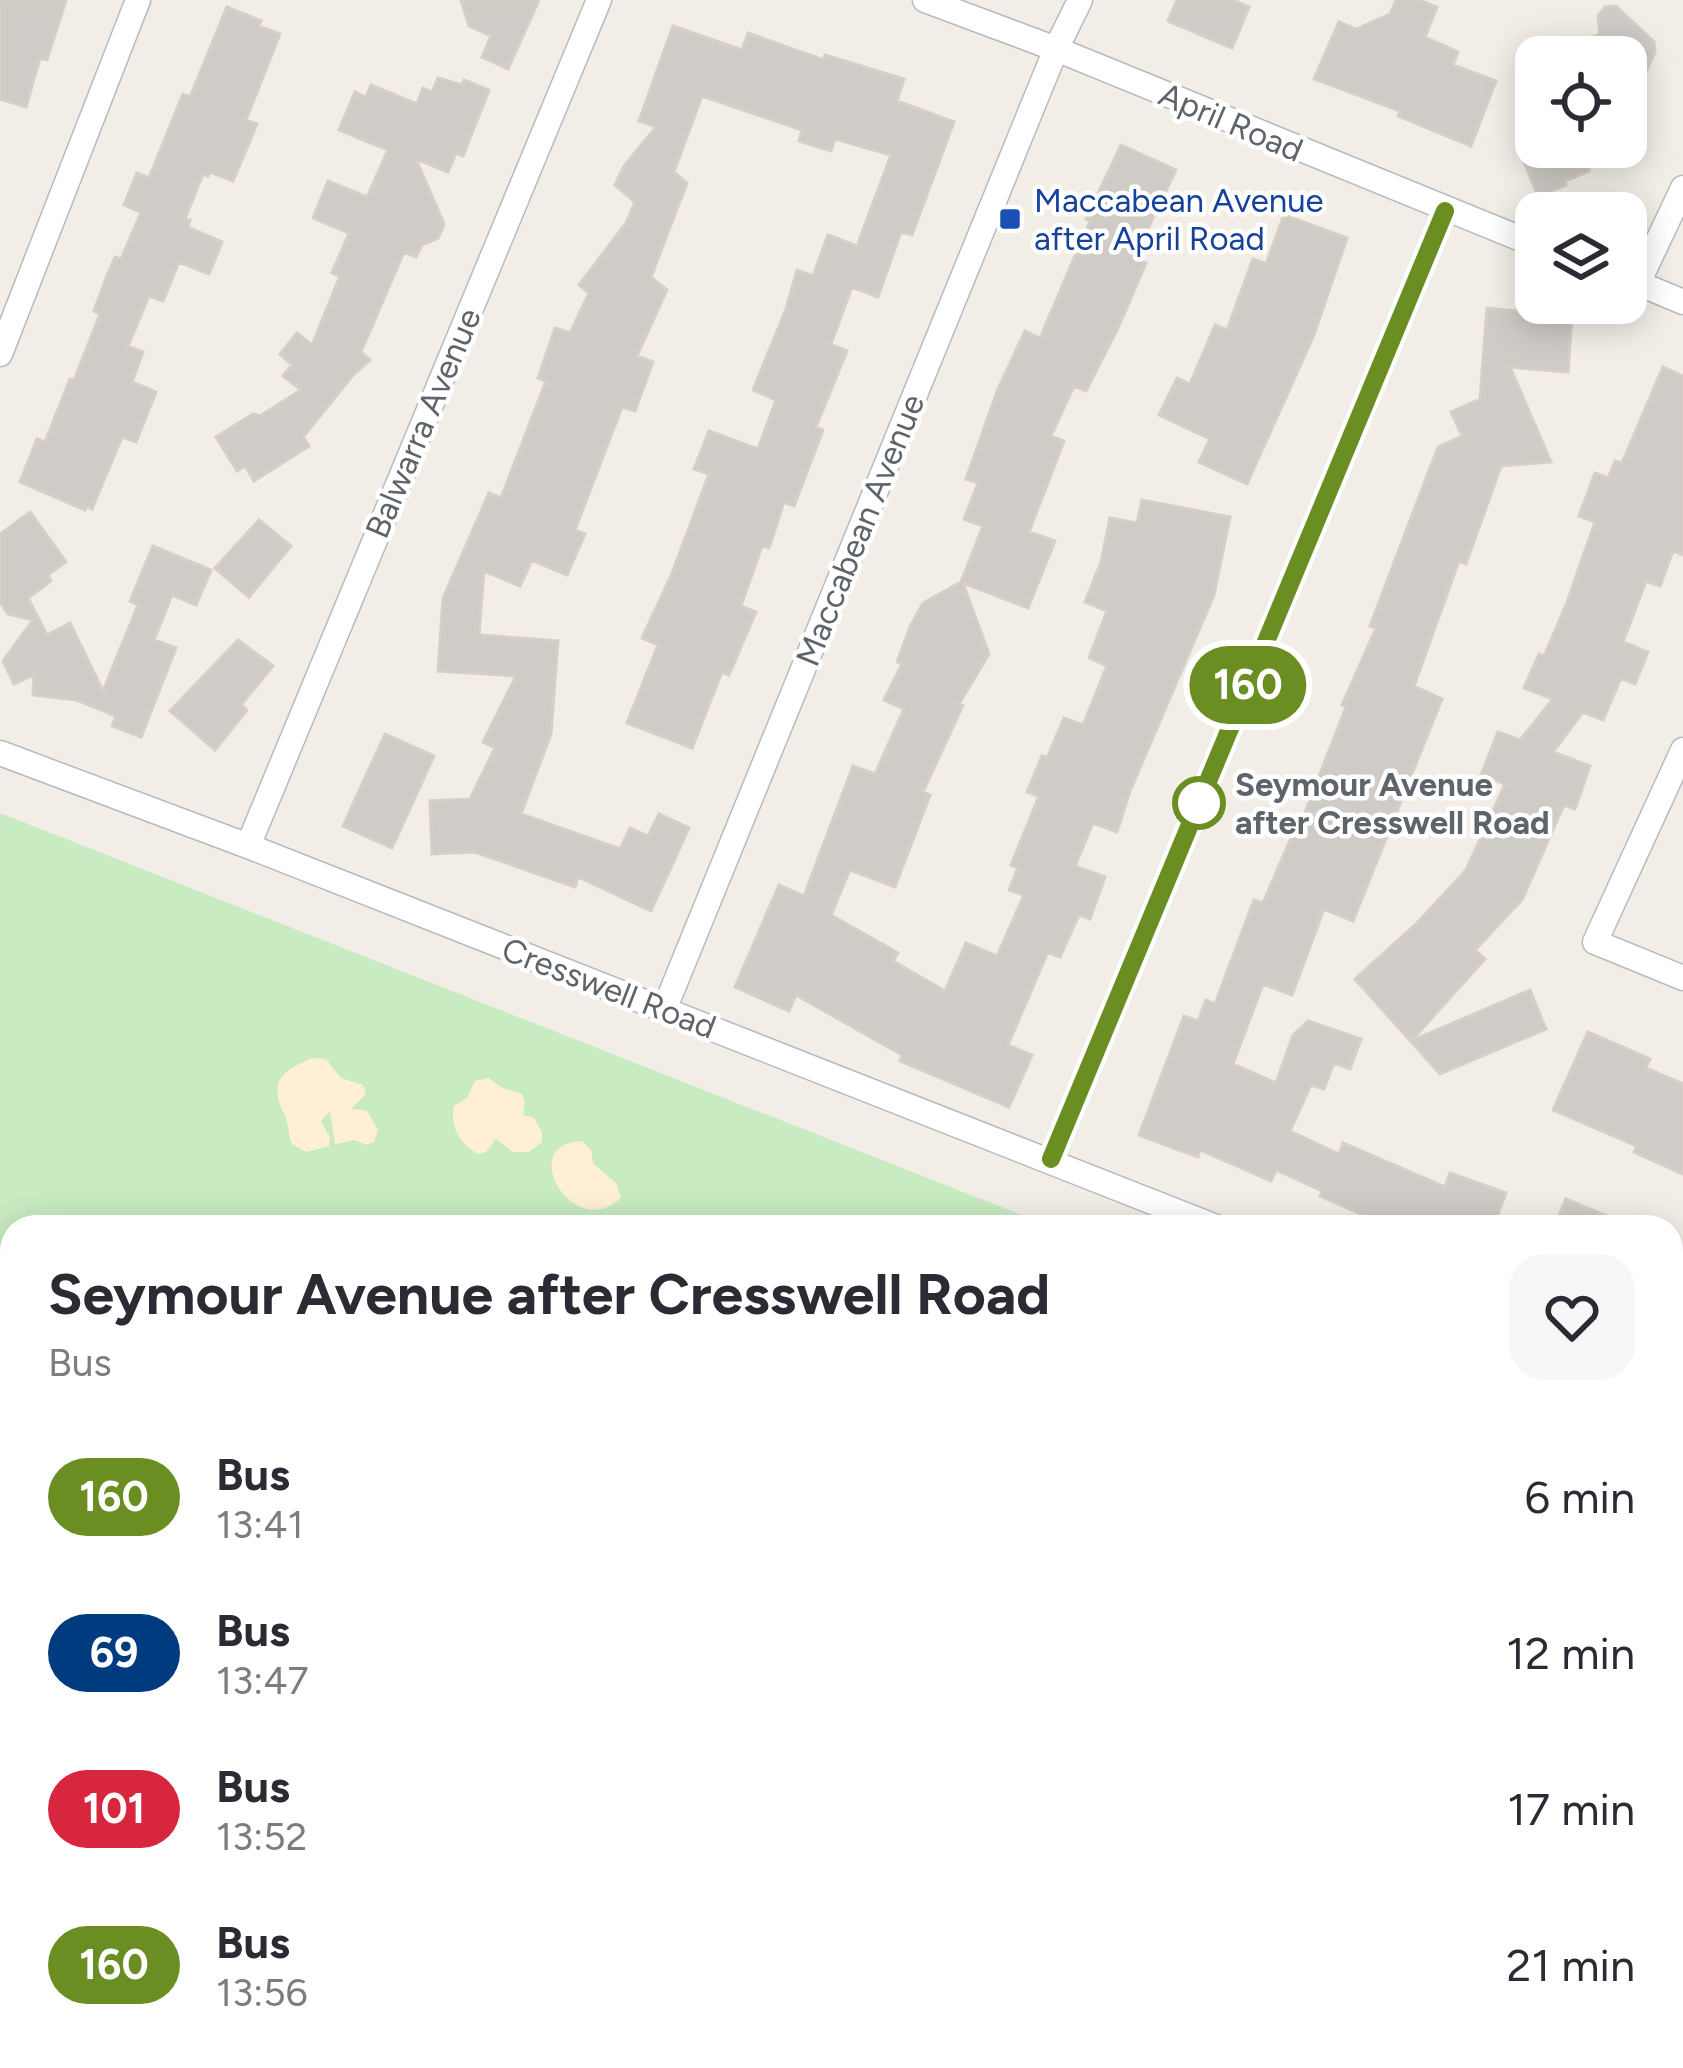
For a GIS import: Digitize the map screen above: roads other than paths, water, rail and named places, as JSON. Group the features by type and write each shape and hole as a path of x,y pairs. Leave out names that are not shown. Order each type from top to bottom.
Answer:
{"street":[{"path":"0,354 138,0"},
{"name":"Balwarra Avenue","path":"248,846 599,0"},
{"name":"April Road","path":"925,0 1515,237"},
{"name":"Maccabean Avenue","path":"664,1010 1080,0"},
{"path":"1647,254 1683,188"},
{"path":"1051,1159 1445,211"},
{"path":"1647,287 1683,302"},
{"path":"1683,750 1595,942 1683,977"},
{"name":"Cresswell Road","path":"0,753 1187,1215"}],"place":[{"name":"Maccabean Avenue after April Road","path":"1010,219"},
{"name":"Seymour Avenue after Cresswell Road","path":"1199,803"}]}
